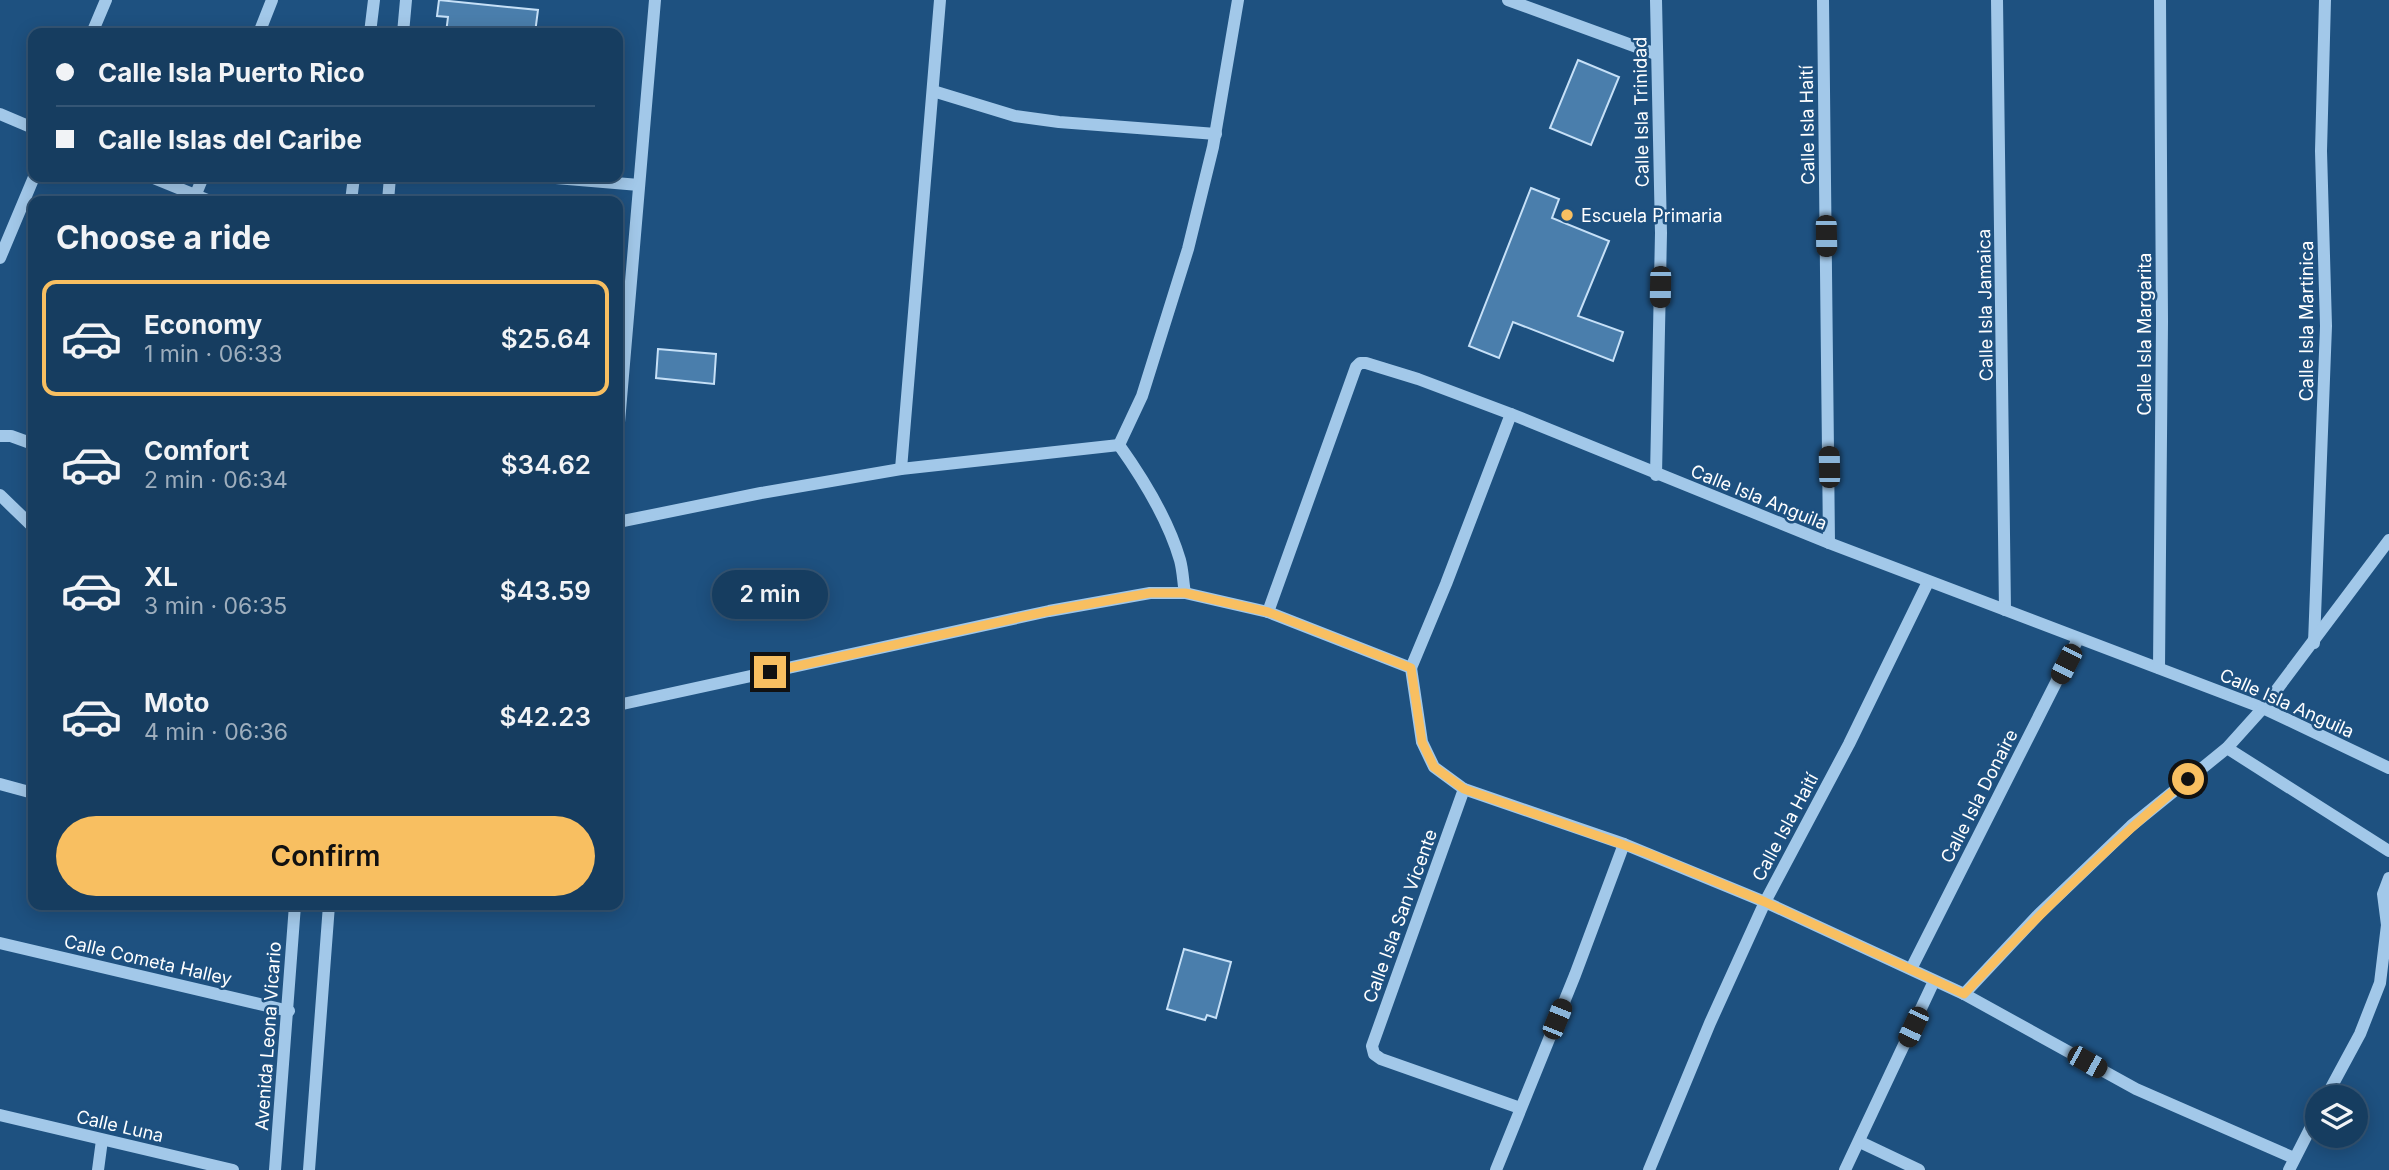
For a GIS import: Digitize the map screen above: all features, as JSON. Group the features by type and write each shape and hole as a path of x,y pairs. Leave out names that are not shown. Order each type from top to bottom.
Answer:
{"street":[{"path":"94,28 106,0"},
{"path":"261,28 272,0"},
{"path":"371,28 374,0"},
{"path":"403,28 406,0"},
{"path":"623,375 655,0"},
{"path":"901,469 940,0"},
{"path":"1119,445 1146,384 1188,248 1216,134 1238,0"},
{"path":"1508,0 1656,54"},
{"name":"Calle Isla Trinidad","path":"1656,0 1661,233 1656,475"},
{"name":"Calle Isla Haití","path":"1823,0 1829,543"},
{"name":"Calle Isla Jamaica","path":"1997,0 2005,610"},
{"name":"Calle Isla Margarita","path":"2159,668 2162,321 2160,0"},
{"name":"Calle Isla Martinica","path":"2314,643 2326,326 2321,151 2325,0"},
{"path":"933,91 1015,116 1216,134"},
{"path":"0,114 28,126"},
{"path":"0,258 32,182"},
{"path":"161,182 190,196"},
{"path":"603,182 639,185"},
{"name":"Calle Isla Anguila","path":"1268,612 1356,367 1360,363 1418,379 1511,414 1656,475 1928,582 2263,708 2389,768"},
{"path":"1511,414 1411,668 1422,742 1434,767 1464,789 1624,844 1765,902 1911,969 1964,994 2136,1089 2292,1164 2305,1139"},
{"path":"0,436 11,436 28,442"},
{"path":"623,522 761,493 901,469 1119,445"},
{"path":"1119,445 1144,480 1170,537 1181,562 1185,593"},
{"path":"0,495 28,522"},
{"path":"1964,994 2039,914 2131,826 2227,748 2263,708 2314,643 2389,540"},
{"name":"Calle Isla Haití","path":"1649,1170 1710,1023 1765,902 1849,744 1928,582"},
{"path":"623,704 1049,611 1150,593 1185,593 1268,612 1411,668"},
{"name":"Calle Isla Donaire","path":"1911,969 2078,639"},
{"path":"2227,748 2389,851"},
{"path":"0,784 28,792"},
{"name":"Calle Isla San Vicente","path":"1464,789 1372,1045 1374,1054 1381,1059 1520,1108"},
{"path":"1496,1170 1575,975 1624,844"},
{"path":"2332,1085 2360,1034 2380,983 2387,925 2383,894 2389,878"},
{"name":"Avenida Leona Vicario","path":"275,1170 295,910"},
{"path":"309,1170 329,910"},
{"name":"Calle Cometa Halley","path":"0,943 289,1011"},
{"path":"1845,1170 1934,981"},
{"name":"Calle Luna","path":"0,1115 233,1170"},
{"path":"98,1170 102,1140"},
{"path":"1860,1142 1919,1170"}],"building":[{"path":"439,0 538,10 536,28 447,28 448,17 437,16"},
{"path":"1578,60 1619,77 1591,145 1550,128"},
{"path":"1531,188 1559,199 1552,218 1609,241 1578,316 1623,332 1613,361 1513,322 1499,358 1469,346"},
{"path":"658,349 716,354 714,384 656,378"},
{"path":"1184,949 1231,962 1216,1018 1207,1015 1205,1020 1167,1009"}],"place":[{"name":"Escuela Primaria","path":"1567,215"}],"route":[{"path":"770,672 1049,611 1150,593 1185,593 1268,612 1411,668 1422,742 1434,767 1464,789 1647,853 1765,902 1964,994 2039,914 2131,826 2188,779"}]}
